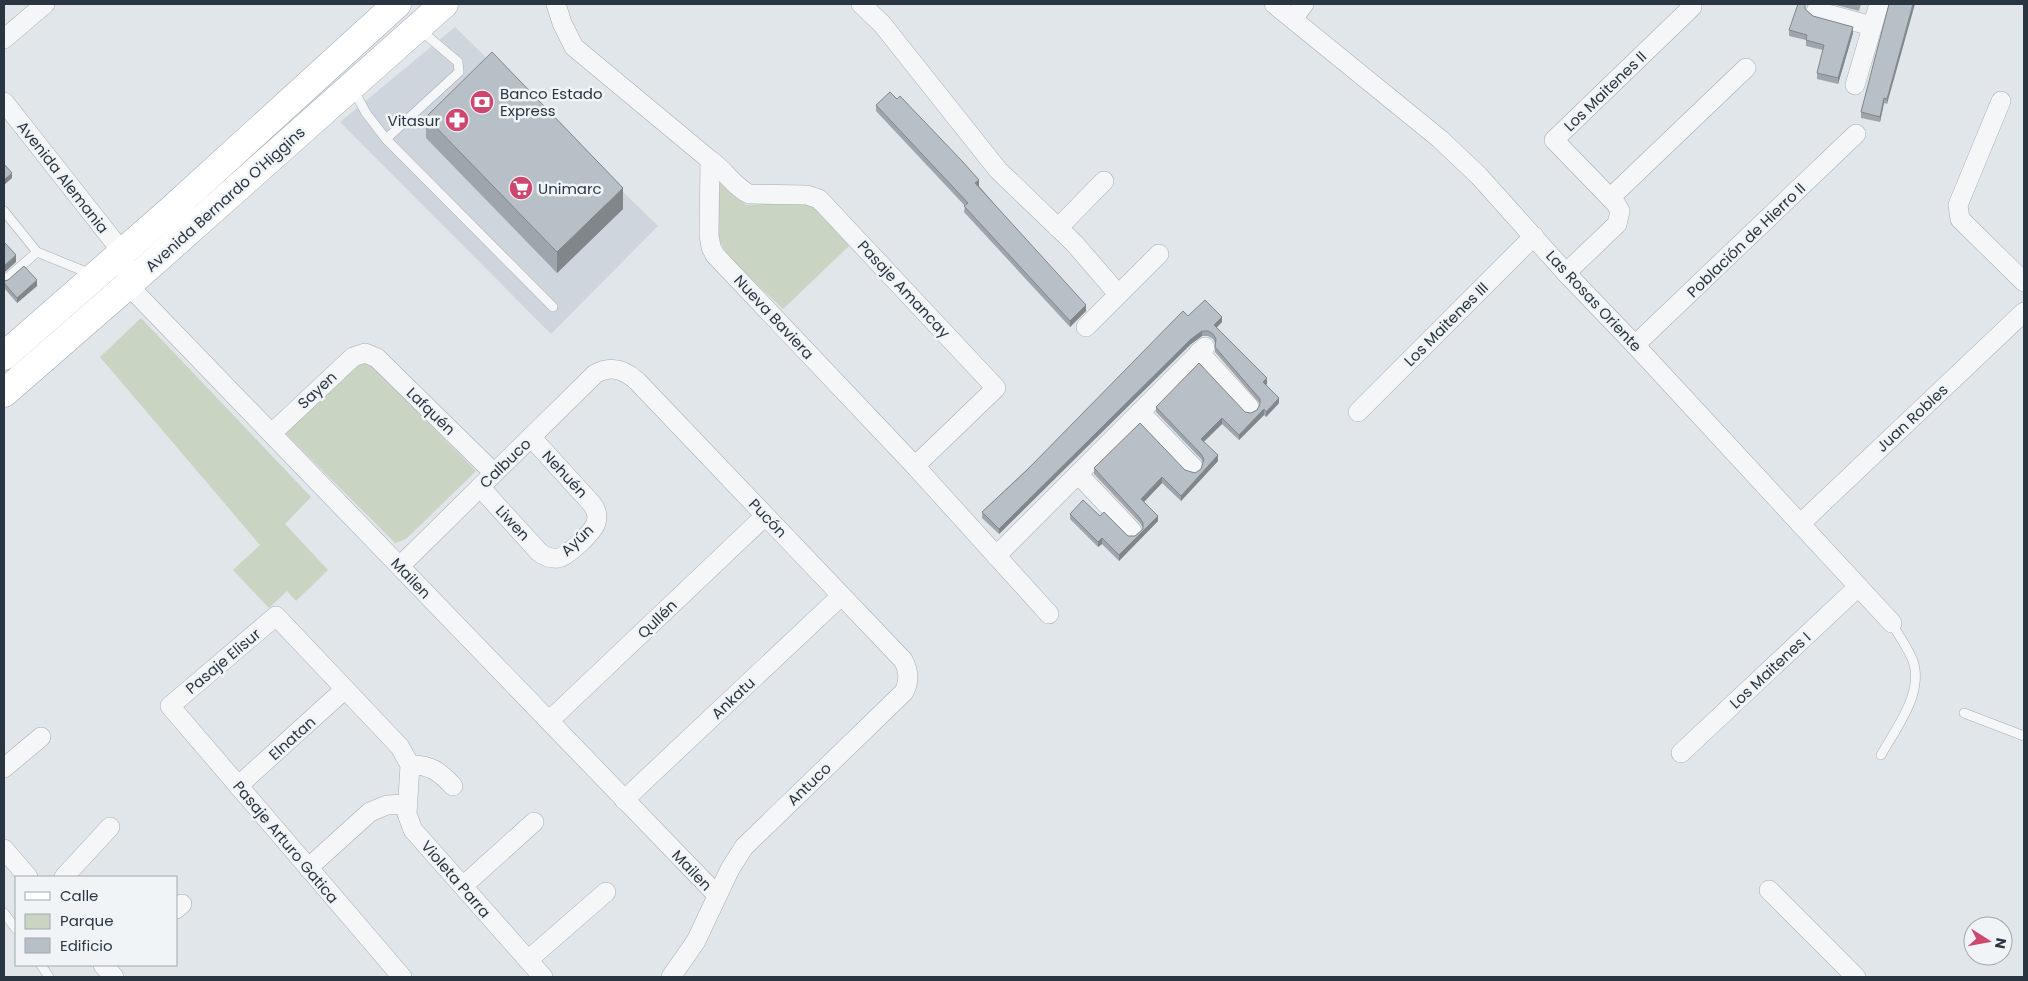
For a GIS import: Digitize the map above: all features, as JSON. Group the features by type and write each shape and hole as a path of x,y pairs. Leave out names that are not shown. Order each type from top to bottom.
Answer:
{"main road":[{"name":"Avenida Bernardo O'Higgins","path":"4,356 110,286 123,252 397,4"},
{"name":"Avenida Bernardo O'Higgins","path":"5,389 110,286 351,85 444,4"},
{"path":"332,63 351,85"}],"street":[{"path":"4,39 45,4"},
{"path":"556,4 562,23 574,47 710,160"},
{"path":"861,4 882,24 998,170 1058,228 1118,294"},
{"name":"Las Rosas Oriente","path":"1274,4 1455,152 1892,623"},
{"path":"1293,19 1304,4"},
{"path":"1855,85 1879,4"},
{"name":"Los Maitenes II","path":"1566,273 1617,224 1620,211 1610,198 1554,140 1692,7"},
{"path":"1816,11 1872,26"},
{"path":"1610,198 1746,68"},
{"path":"2001,101 1958,205 1958,213 1960,219 2024,282"},
{"name":"Avenida Alemania","path":"4,102 123,252"},
{"name":"Población de Hierro II","path":"1635,345 1856,134"},
{"name":"Nueva Baviera","path":"710,160 709,235 711,247 715,255 915,466 1049,614"},
{"name":"Pasaje Amancay","path":"710,160 726,173 742,191 750,194 807,195 819,199 996,388 915,466"},
{"path":"1058,228 1104,181"},
{"name":"Los Maitenes III","path":"1358,412 1534,236"},
{"path":"1086,327 1158,254"},
{"name":"Mailen","path":"110,286 272,433 716,896"},
{"name":"Juan Robles","path":"1800,524 2024,312"},
{"path":"996,556 1202,349 1249,407"},
{"name":"Sayen","path":"272,433 353,357 365,353"},
{"name":"Lafquén","path":"365,353 377,358 494,473"},
{"name":"Calbuco","path":"400,566 595,374 607,369 614,369"},
{"name":"Pucón","path":"614,369 623,370 637,381 902,660 908,672 908,679"},
{"path":"1140,412 1193,467"},
{"name":"Nehuén","path":"531,437 592,504 596,512"},
{"path":"1078,474 1132,531"},
{"name":"Liwen","path":"480,487 539,552 548,557"},
{"name":"Ayún","path":"548,557 558,558 567,554 593,528 596,523 596,512"},
{"name":"Qullén","path":"549,721 765,516"},
{"name":"Los Maitenes I","path":"1682,753 1858,588"},
{"name":"Ankatu","path":"624,800 841,596"},
{"name":"Pasaje Elisur","path":"170,706 276,616 346,689"},
{"name":"Antuco","path":"671,977 696,941 736,857 744,847 904,692 908,679"},
{"path":"346,689 400,747 410,765 436,769 453,786"},
{"name":"Elnatan","path":"238,786 346,689"},
{"name":"Pasaje Arturo Gatica","path":"170,706 402,977"},
{"path":"4,768 41,736"},
{"name":"Violeta Parra","path":"410,765 406,804 407,814 413,830 543,977"},
{"path":"308,868 370,812 386,804 406,804"},
{"path":"462,886 534,822"},
{"path":"65,876 110,827"},
{"path":"4,849 27,876"},
{"path":"1769,890 1856,977"},
{"path":"528,960 606,892"}],"lane":[{"path":"386,139 459,72 458,62 417,28"},
{"path":"351,85 366,113 386,139 554,307"},
{"path":"4,211 37,252 110,286"},
{"path":"4,281 37,252"},
{"path":"1882,755 1907,709 1913,694 1914,682 1912,661 1892,623"},
{"path":"1964,713 2024,736"},
{"path":"4,913 15,928"},
{"path":"42,966 48,977"}],"shaded area":[{"path":"455,27 658,226 551,334 340,122"}],"green space":[{"path":"720,180 746,205 800,202 813,205 849,246 783,309 729,258 717,236"},
{"path":"141,318 311,497 285,524 328,570 296,601 287,591 269,608 233,570 260,545 100,357"},
{"path":"360,362 370,364 476,471 406,539 395,543 285,433"}],"building":[{"path":"1798,4 1805,4 1805,9 1813,16 1853,27 1838,78 1817,73 1824,45 1806,40 1807,35 1789,30"},
{"path":"1889,4 1913,4 1887,99 1884,98 1880,117 1861,112"},
{"path":"492,52 623,188 557,252 426,117"},
{"path":"890,92 897,99 900,96 962,161 979,180 975,183 1086,305 1070,321 964,206 968,203 876,105"},
{"path":"4,164 12,173 4,180"},
{"path":"4,242 16,255 4,266"},
{"path":"24,266 37,280 17,298 4,281 8,280"},
{"path":"1205,300 1222,317 1214,325 1267,378 1263,382 1279,398 1266,412 1264,409 1239,435 1222,418 1201,439 1218,455 1181,496 1162,477 1141,499 1158,516 1119,555 1102,538 1098,542 1070,514 1083,500 1100,516 1104,512 1128,536 1135,536 1143,529 1143,523 1140,518 1094,468 1140,423 1185,470 1195,473 1201,469 1204,459 1201,454 1156,407 1199,363 1245,412 1251,413 1257,410 1260,404 1260,399 1215,347 1216,339 1213,334 1208,331 1202,331 1191,339 999,529 982,512 1026,471 1183,311 1188,316"}],"place":[{"name":"Banco Estado Express","path":"482,102"},
{"name":"Vitasur","path":"457,120"},
{"name":"Unimarc","path":"521,188"}]}
